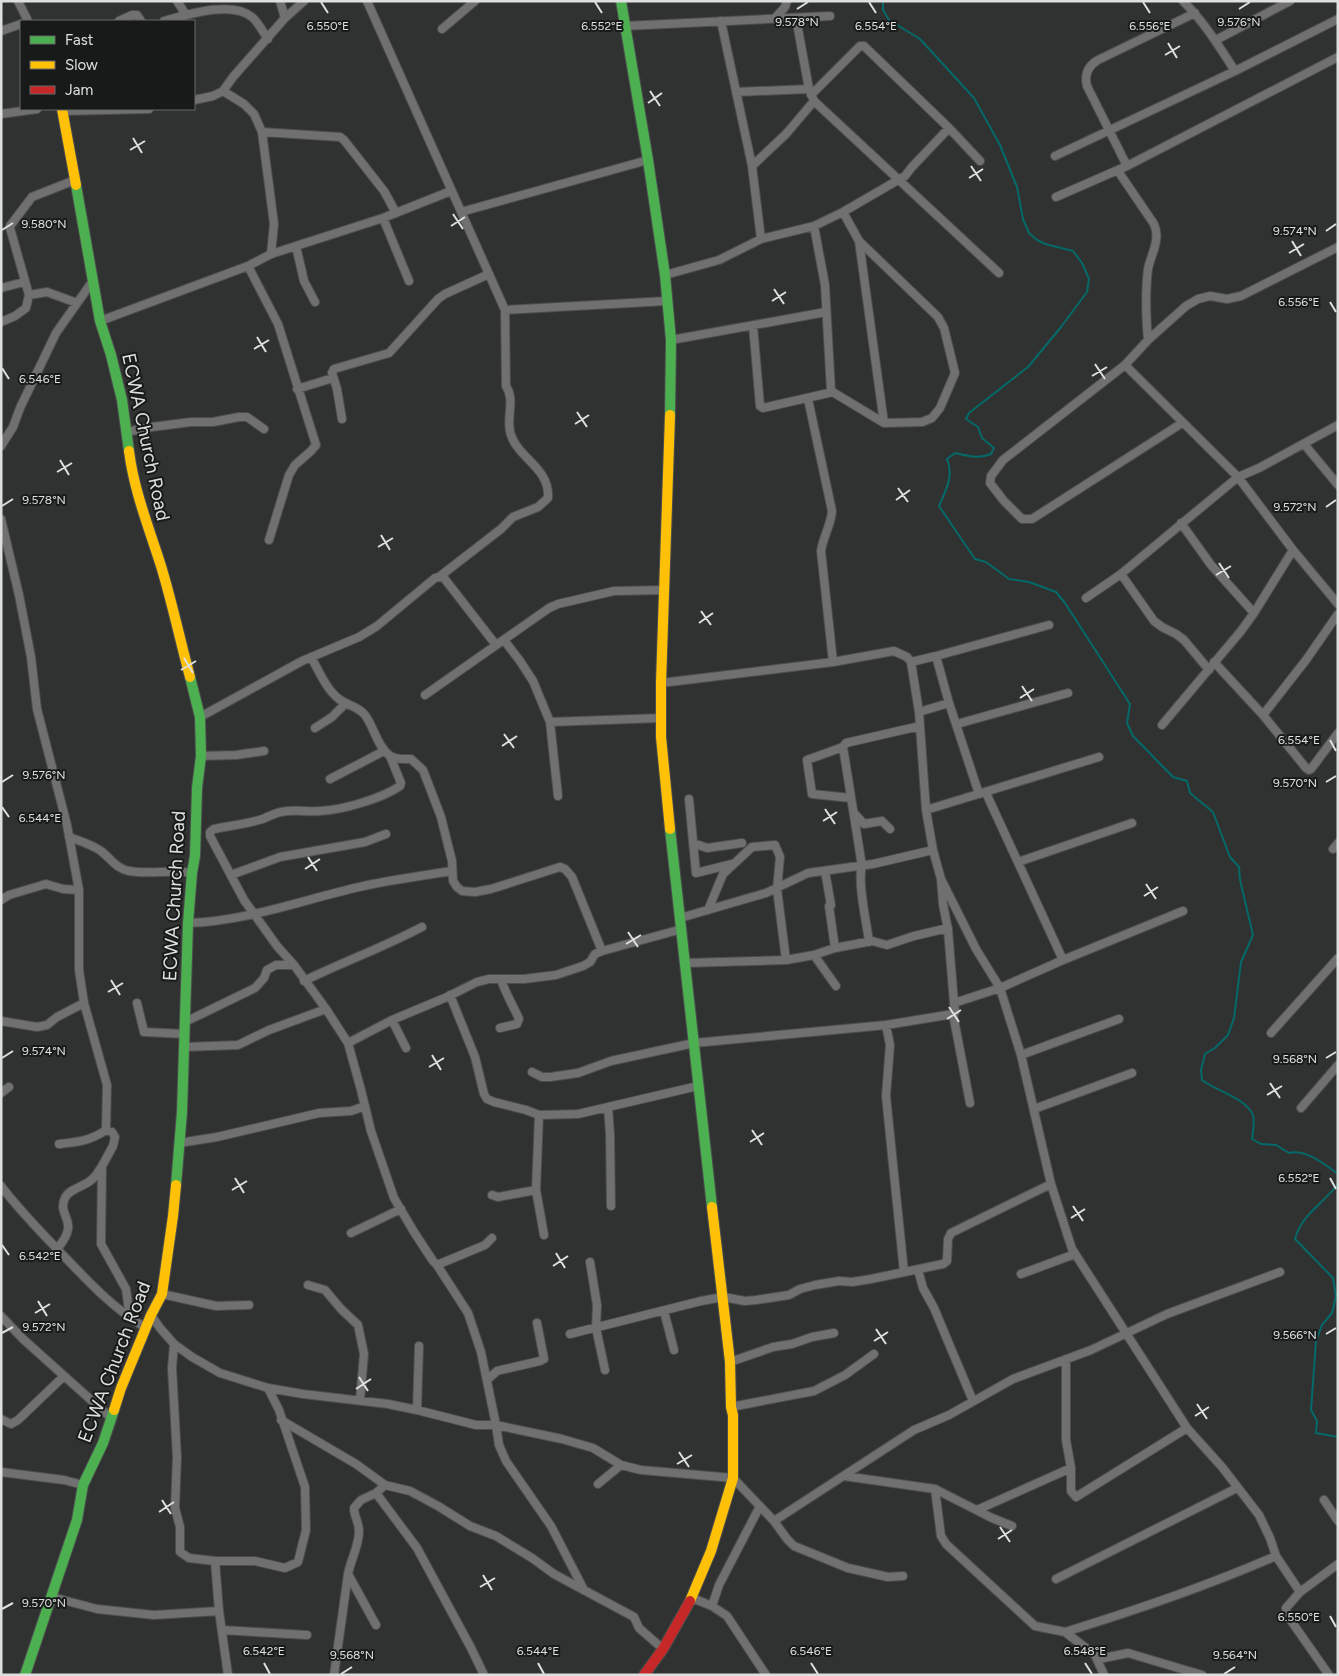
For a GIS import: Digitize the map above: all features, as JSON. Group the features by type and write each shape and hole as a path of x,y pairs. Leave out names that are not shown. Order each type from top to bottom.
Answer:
{"street":[{"path":"18,1 28,20"},
{"path":"177,1 186,15"},
{"path":"280,1 285,18"},
{"path":"195,100 213,96 223,91 285,18 304,1"},
{"path":"200,717 311,657 359,637 377,626 435,578 439,577 501,529 513,517 538,507 548,498 548,489 544,479 511,437 509,425 511,400 510,392 506,386 505,310 367,1"},
{"path":"442,29 475,1"},
{"path":"621,1 665,275 671,340 661,737 670,833 730,1362 731,1407 733,1415 733,1478 711,1551 692,1598 663,1649 644,1675"},
{"path":"774,18 785,7 787,1"},
{"path":"1183,1 1195,12 1216,40 1235,71"},
{"path":"1216,40 1290,1"},
{"path":"168,20 211,10 235,10 244,12 252,17 268,39"},
{"path":"1127,166 1108,130 1085,78 1089,67 1098,60 1195,12"},
{"path":"121,20 132,15 138,15 140,20"},
{"path":"625,26 830,16"},
{"path":"796,18 812,95 898,179 999,273"},
{"path":"1055,156 1235,71 1338,19"},
{"path":"721,21 752,166 761,239"},
{"path":"1,31 20,24"},
{"path":"752,166 786,134 812,95 860,46 864,46 949,128 980,162"},
{"path":"1056,197 1118,171 1338,57"},
{"path":"223,91 244,104 254,114 262,132 274,224 271,254"},
{"path":"736,92 812,95"},
{"path":"1,114 30,110"},
{"name":"ECWA Church Road","path":"24,1675 77,1520 84,1485 103,1443 121,1388 151,1315 162,1294 173,1216 182,1112 188,923 195,856 201,756 200,717 160,566 131,467 122,400 100,321 62,110"},
{"path":"665,275 718,260 761,239 814,226 843,212 908,173 949,128"},
{"path":"262,132 340,137 384,191 396,213"},
{"path":"461,212 648,160"},
{"path":"1118,171 1154,224 1156,230 1156,248 1148,270 1147,308 1145,314 1148,340"},
{"path":"1,322 26,308 29,295 10,226 32,197 76,180"},
{"path":"100,321 248,266 271,254 383,218 451,191"},
{"path":"814,226 825,285 830,388 832,392 884,422 922,422 932,418 940,408 954,373 944,328 938,318 859,241 843,212"},
{"path":"383,218 409,281"},
{"path":"859,241 884,422"},
{"path":"296,246 304,282 315,302"},
{"path":"1182,423 1032,519 1022,519 990,483 991,476 1003,460 1125,366 1148,340 1186,306 1198,299 1210,296 1227,299 1240,296 1338,247"},
{"path":"248,266 278,324 316,445 295,466 289,475 269,540"},
{"path":"342,419 332,373 334,369 389,353 438,299 489,274"},
{"path":"1,288 24,282"},
{"path":"1,446 13,427 20,408 56,333 92,282"},
{"path":"29,295 47,292 77,303"},
{"path":"505,310 667,301"},
{"path":"671,340 826,312"},
{"path":"753,325 760,406 766,409 832,392"},
{"path":"1125,366 1238,477 1338,604"},
{"path":"297,389 333,378"},
{"path":"808,399 832,512 832,519 823,539 821,551 833,662"},
{"path":"126,432 152,427 191,422 213,422 239,417 247,417 264,429"},
{"path":"1086,598 1121,574 1238,477 1259,468 1338,425"},
{"path":"1304,444 1338,486"},
{"path":"1,519 9,547 31,657 37,709 67,825 79,890 79,970 84,1003 107,1085 106,1130"},
{"path":"1181,523 1211,565 1254,613"},
{"path":"1162,725 1254,613 1294,550"},
{"path":"1121,574 1154,621 1184,640 1209,670"},
{"path":"439,577 444,578 496,645"},
{"path":"425,695 549,608 558,604 614,591 665,590"},
{"path":"1262,715 1306,660 1338,614"},
{"path":"912,662 1049,624"},
{"path":"504,640 533,681 550,722 558,796"},
{"path":"661,683 833,662 894,650 912,662 919,712 926,810 933,850 941,879 943,904 948,928 954,1004 953,1014 970,1103"},
{"path":"936,656 949,703 982,794 1018,862 1063,960"},
{"path":"210,832 214,829 260,820 279,812 346,808 400,786 387,754 366,716 360,709 339,699 330,689 311,657"},
{"path":"1214,662 1309,770 1338,733"},
{"path":"957,724 1068,693"},
{"path":"315,728 332,717 346,703"},
{"path":"919,712 949,703"},
{"path":"550,722 661,718"},
{"path":"851,798 812,794 807,760 843,747 846,743 920,726"},
{"path":"843,747 862,866 860,871 869,942"},
{"path":"201,756 236,756 264,751"},
{"path":"330,779 387,754"},
{"path":"387,754 396,759 411,759 423,770 441,817 452,860 453,881 457,887 462,891 475,892 491,889 555,868 565,869 572,877 602,951"},
{"path":"926,810 1099,757"},
{"path":"689,799 696,873 734,864"},
{"path":"853,812 864,824 882,821 890,829"},
{"path":"196,822 210,832 210,836 244,900 326,1009 348,1044 370,1131 394,1198 414,1232 468,1313 481,1352 499,1445 506,1461 550,1526 584,1590"},
{"path":"1018,862 1132,823"},
{"path":"231,875 280,857 365,842 386,834"},
{"path":"69,837 87,843 119,867 128,871 181,871 192,874"},
{"path":"693,844 708,848 742,843"},
{"path":"708,910 723,874 752,847 775,844 780,857 777,889 786,960"},
{"path":"680,918 777,889 808,873 862,866 933,850"},
{"path":"188,923 220,921 255,914 358,887 452,871"},
{"path":"825,871 831,905 828,906 835,948"},
{"path":"941,879 976,949 1000,988 1021,1055 1050,1184 1075,1254 1187,1428 1222,1467 1259,1515 1276,1556 1300,1592"},
{"path":"1,900 9,895 46,884 63,889 79,890"},
{"path":"954,1004 1000,988 1183,911"},
{"path":"304,981 344,962 394,942 422,927"},
{"path":"685,963 786,960 872,941 887,945 948,928"},
{"path":"348,1044 392,1020 477,982 489,979 524,979 556,975 583,966 602,951 682,929"},
{"path":"814,955 836,986"},
{"path":"1271,1033 1338,958"},
{"path":"185,1022 254,988 264,978 267,970 276,965 294,965"},
{"path":"500,1028 517,1024 519,1019 513,1003 503,988 501,979"},
{"path":"450,995 475,1057 484,1094 487,1099 526,1110 538,1116 578,1114 698,1086"},
{"path":"1,1021 38,1027 46,1025 84,1003"},
{"path":"136,1003 144,1032 185,1034"},
{"path":"184,1047 238,1045 269,1030 326,1009"},
{"path":"532,1072 542,1077 578,1073 611,1061 694,1043 886,1024 953,1014"},
{"path":"1021,1055 1119,1019"},
{"path":"392,1020 406,1048"},
{"path":"886,1024 890,1045 886,1096 904,1272"},
{"path":"1301,1108 1338,1065"},
{"path":"1034,1109 1132,1074"},
{"path":"1,1093 9,1088"},
{"path":"179,1143 217,1137 319,1113 350,1112 365,1106"},
{"path":"608,1107 611,1206"},
{"path":"538,1116 536,1190 544,1235"},
{"path":"58,1144 94,1138 106,1130"},
{"path":"57,1249 66,1239 68,1232 69,1224 63,1208 67,1194 89,1183 96,1176 113,1146 115,1137 112,1132 106,1130"},
{"path":"102,1166 101,1244 126,1289 130,1318"},
{"path":"570,1334 701,1301 723,1297 745,1301 789,1295 800,1289 815,1285 871,1279 942,1264 947,1261 948,1239 951,1233 1050,1184"},
{"path":"1,1186 27,1219 100,1294 146,1328"},
{"path":"492,1195 498,1197 536,1190"},
{"path":"351,1233 401,1210"},
{"path":"437,1265 485,1245 492,1238"},
{"path":"1021,1274 1075,1254"},
{"path":"590,1262 597,1305 596,1328 605,1370"},
{"path":"918,1270 922,1288 934,1308 973,1401"},
{"path":"774,1521 914,1430 950,1415 1013,1379 1091,1350 1167,1314 1280,1272"},
{"path":"308,1285 325,1290 358,1325 364,1354 360,1400"},
{"path":"162,1294 216,1306 249,1305"},
{"path":"664,1311 674,1350"},
{"path":"151,1315 174,1344 192,1357 220,1372 268,1388 360,1400 417,1410 476,1425 496,1425 562,1438 593,1448 621,1465 650,1472 733,1478 774,1521 786,1539 794,1546 848,1568 888,1577 903,1576"},
{"path":"1,1316 23,1339 111,1418"},
{"path":"487,1380 496,1371 544,1359 537,1323"},
{"path":"730,1362 773,1347 834,1333"},
{"path":"174,1344 172,1368 177,1457 175,1508 180,1527 180,1552 189,1558 255,1561 285,1568 298,1562 306,1530 305,1487 279,1410 268,1388"},
{"path":"417,1410 419,1346"},
{"path":"731,1407 814,1391 845,1375 874,1354"},
{"path":"1066,1359 1065,1429 1071,1468 1071,1491 1076,1497 1187,1428"},
{"path":"1,1419 11,1424 18,1420 64,1376"},
{"path":"281,1420 356,1464 385,1485 410,1491 470,1526 496,1536 554,1574 634,1617 639,1628 663,1649"},
{"path":"598,1484 621,1465"},
{"path":"977,1510 1071,1468"},
{"path":"1,1472 64,1480 84,1485"},
{"path":"844,1476 935,1489 1012,1526"},
{"path":"334,1675 348,1574 358,1543 359,1529 354,1508 361,1500 376,1493 385,1485"},
{"path":"1056,1579 1237,1488"},
{"path":"935,1489 941,1536 946,1544 1036,1626 1065,1632 1095,1655 1104,1675"},
{"path":"376,1493 416,1548 484,1675"},
{"path":"1324,1500 1338,1521"},
{"path":"712,1606 719,1585 760,1506"},
{"path":"1065,1632 1144,1608 1238,1573 1276,1556"},
{"path":"215,1560 219,1611 228,1675"},
{"path":"1329,1675 1287,1615 1286,1608 1300,1592 1336,1568"},
{"path":"348,1574 376,1626"},
{"path":"52,1597 97,1609 154,1615 219,1611"},
{"path":"692,1598 712,1606 727,1616 766,1675"},
{"path":"222,1630 307,1635"},
{"path":"1098,1659 1128,1653 1199,1674"}],"waterway":[{"path":"883,1 883,10 889,20 920,39 974,98 1000,145 1017,187 1023,219 1029,233 1045,244 1073,251 1082,263 1089,279 1087,292 1028,367 969,413 966,419 978,427 982,438 994,448 991,454 987,456 955,453 947,459 950,471 949,477 939,506 975,559 986,562 1009,579 1029,582 1056,592 1130,704 1127,723 1133,736 1173,777 1187,781 1190,793 1213,812 1230,857 1239,867 1240,880 1253,935 1241,962 1234,1018 1228,1035 1215,1048 1205,1054 1201,1070 1202,1080 1237,1099 1249,1109 1254,1118 1252,1139 1261,1144 1276,1145 1289,1153 1295,1152 1308,1155 1338,1174"},
{"path":"1338,1184 1302,1223 1295,1239 1333,1278 1336,1296 1332,1313 1322,1325 1316,1341 1311,1410 1317,1421 1316,1433 1338,1437"}],"traffic: fast":[{"path":"621,1 665,275 671,340 670,415"},
{"path":"76,185 100,321 122,400 129,451"},
{"path":"176,1185 182,1112 188,923 195,856 197,788 201,756 200,717 190,677"},
{"path":"670,829 712,1207"},
{"path":"25,1675 77,1520 83,1485 103,1443 114,1410"}],"traffic: slow":[{"path":"62,110 76,185"},
{"path":"670,415 661,683 661,737 670,829"},
{"path":"129,451 138,495 165,580 190,677"},
{"path":"114,1410 151,1315 162,1294 176,1185"},
{"path":"690,1601 711,1551 733,1478 733,1415 731,1407 730,1362 712,1207"}],"traffic: jam":[{"path":"644,1675 663,1649 690,1601"}]}
